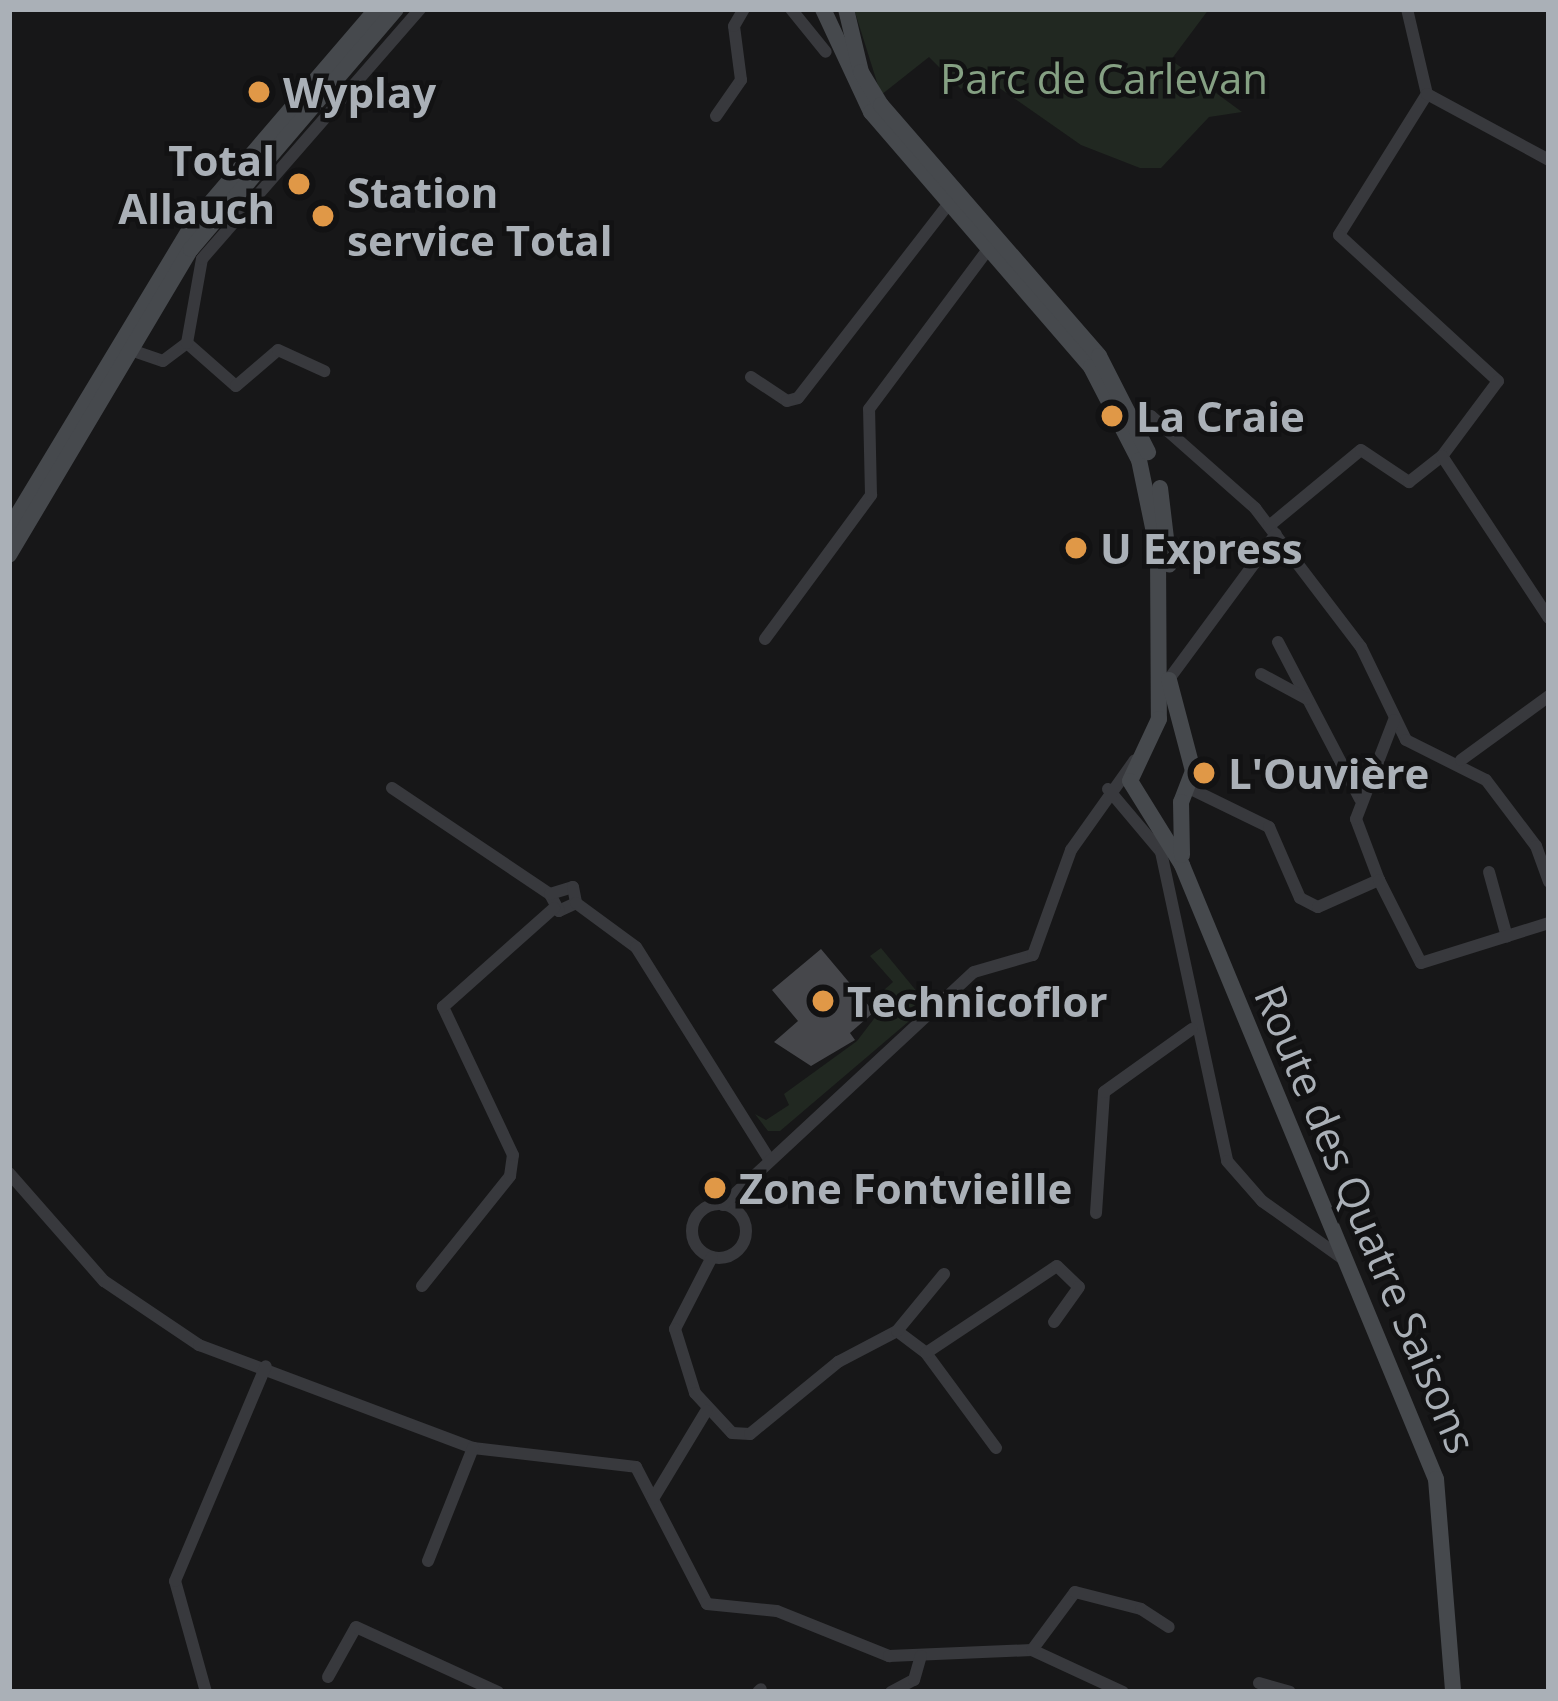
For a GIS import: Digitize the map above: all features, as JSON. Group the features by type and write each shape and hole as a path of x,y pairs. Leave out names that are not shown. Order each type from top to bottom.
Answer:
{"main road":[{"path":"9,529 206,208 377,9"},
{"path":"9,555 122,347 227,202 396,9"},
{"path":"823,9 861,96 951,200 1099,356 1142,436 1167,526 1169,674"},
{"path":"845,9 870,89 951,200"},
{"path":"1128,417 1158,552 1159,718 1150,748 1135,760 1134,791"},
{"name":"Route des Quatre Saisons","path":"1169,674 1184,755 1183,865"},
{"path":"1150,748 1184,755"},
{"name":"Route des Quatre Saisons","path":"1134,791 1183,865 1436,1479 1450,1608 1453,1692"},
{"path":"1148,806 1186,795"},
{"name":"Route des Quatre Saisons","path":"1443,1692 1450,1608"}],"street":[{"path":"122,347 164,361 187,343 202,259 255,189 420,9"},
{"path":"716,116 741,80 734,26 744,9"},
{"path":"791,9 826,52"},
{"path":"1169,674 1272,530 1361,450 1409,482 1442,456 1498,381 1339,235 1427,94 1407,9"},
{"path":"1427,94 1549,160"},
{"path":"751,377 787,401 797,398 951,200"},
{"path":"765,639 871,495 868,409 993,243"},
{"path":"187,343 236,386 278,350 324,371"},
{"path":"1128,417 1165,428 1272,530 1361,647 1394,720 1420,754 1461,760 1519,822 1549,882"},
{"path":"1142,436 1165,428"},
{"path":"1442,456 1549,618"},
{"path":"1278,642 1360,799"},
{"path":"1261,674 1308,700"},
{"path":"1461,760 1549,696"},
{"path":"1394,720 1360,799 1360,836 1421,963 1549,923"},
{"path":"712,1257 692,1226 700,1212 723,1205 767,1156 974,972 1034,955 1047,897 1108,789 1135,760"},
{"path":"392,788 552,901 576,903"},
{"path":"1108,789 1134,791"},
{"path":"1108,789 1161,852 1192,1029 1228,1161 1262,1201 1348,1262"},
{"path":"1186,795 1270,827 1306,905 1379,880"},
{"path":"1489,872 1507,937"},
{"path":"422,1286 510,1176 513,1155 443,1007 568,884 576,903 658,975 767,1156"},
{"path":"1096,1213 1104,1092 1192,1029"},
{"path":"9,1173 49,1228 150,1320 473,1448 532,1462 626,1461 653,1499 707,1604 777,1611 889,1656 1032,1650 1123,1692"},
{"path":"712,1257 729,1256 745,1237 743,1220 723,1205"},
{"path":"712,1257 675,1329 706,1411 732,1433 750,1434 838,1362 897,1331 944,1274"},
{"path":"926,1353 1057,1266 1079,1287 1054,1322"},
{"path":"897,1331 926,1353 996,1448"},
{"path":"206,1692 176,1581 266,1366"},
{"path":"653,1499 706,1411"},
{"path":"428,1561 473,1448"},
{"path":"1032,1650 1075,1592 1141,1609 1169,1627"},
{"path":"328,1677 356,1627 498,1692"},
{"path":"891,1692 914,1680 921,1656"},
{"path":"1259,1683 1290,1692"}],"green space":[{"name":"Parc de Carlevan","path":"854,9 1209,9 1171,60 1242,112 1209,117 1161,168 1140,168 1081,145 978,73 961,89 929,57 881,95"},
{"path":"881,948 928,1005 780,1131 768,1131 755,1114 766,1120 789,1105 784,1094 857,1041 883,1007 875,998 893,982 870,956"}],"building":[{"name":"Technicoflor","path":"821,949 874,1012 850,1033 855,1040 811,1066 774,1042 798,1021 772,990"}],"place":[{"name":"Wyplay","path":"259,92"},
{"name":"Total Allauch","path":"299,184"},
{"name":"Station service Total","path":"323,216"},
{"name":"La Craie","path":"1112,416"},
{"name":"U Express","path":"1076,548"},
{"name":"L'Ouvière","path":"1204,773"},
{"name":"Technicoflor","path":"823,1001"},
{"name":"Zone Fontvieille","path":"715,1188"}]}
